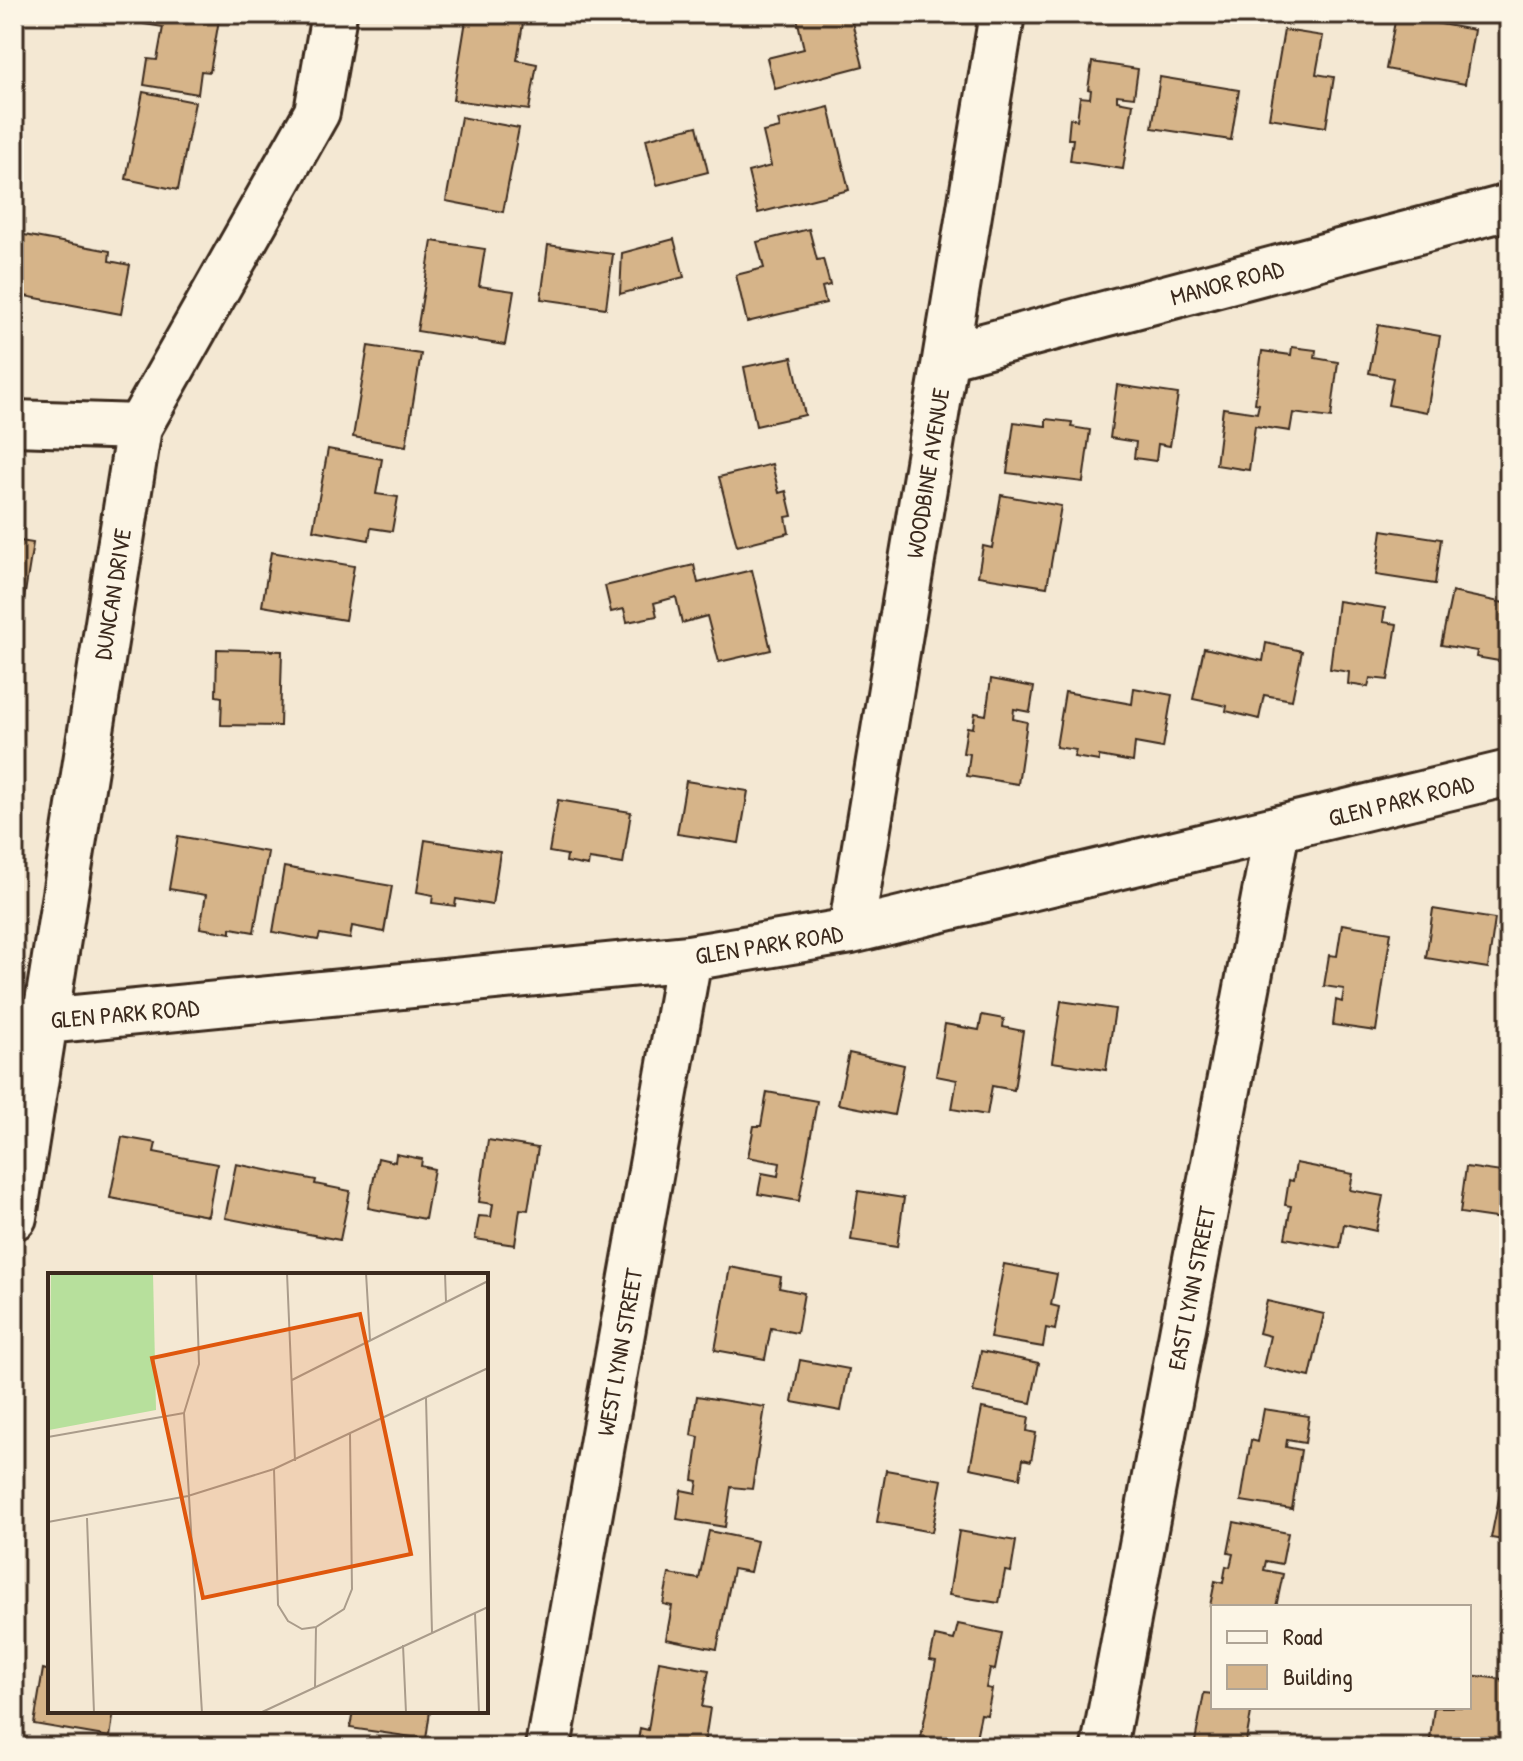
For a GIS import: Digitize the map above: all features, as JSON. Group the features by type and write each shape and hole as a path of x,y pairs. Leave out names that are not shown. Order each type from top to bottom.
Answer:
{"street":[{"name":"DUNCAN DRIVE","path":"14,1217 30,1021 139,427 317,112 334,14"},
{"name":"WOODBINE AVENUE","path":"851,931 1002,14"},
{"name":"MANOR ROAD","path":"946,356 1509,207"},
{"path":"14,423 139,427"},
{"name":"GLEN PARK ROAD","path":"30,1021 689,958 851,931 1509,773"},
{"name":"EAST LYNN STREET","path":"1104,1747 1277,829"},
{"name":"WEST LYNN STREET","path":"548,1747 689,958"}],"building":[{"path":"145,14 220,14 210,72 201,71 198,94 144,85 148,59 157,60 163,27 144,24"},
{"path":"467,14 524,17 517,60 537,64 529,110 453,100"},
{"path":"814,14 850,14 863,66 775,89 767,58 804,49 797,18"},
{"path":"1396,16 1474,30 1465,84 1386,69"},
{"path":"1284,30 1323,36 1316,74 1334,77 1326,127 1269,118"},
{"path":"1092,62 1138,69 1134,97 1117,95 1117,101 1133,104 1123,169 1070,161 1073,139 1068,139 1070,118 1077,120 1080,97 1090,98 1091,90 1088,89"},
{"path":"1160,77 1239,90 1231,140 1152,128"},
{"path":"143,92 195,102 178,190 126,179"},
{"path":"829,107 849,190 758,213 748,172 771,166 763,132 780,128 778,120"},
{"path":"461,117 519,128 503,212 446,201"},
{"path":"697,126 708,172 657,185 646,139"},
{"path":"809,229 817,260 823,259 830,285 822,287 826,303 747,322 736,275 764,268 757,242"},
{"path":"19,234 110,251 109,261 130,265 121,314 14,294 14,264"},
{"path":"674,239 684,277 620,294 622,253"},
{"path":"432,241 485,249 479,286 514,291 505,345 417,331"},
{"path":"548,245 613,254 606,308 541,299"},
{"path":"1509,311 1509,358 1500,356"},
{"path":"1378,325 1440,336 1427,412 1388,405 1393,378 1369,373"},
{"path":"368,346 421,354 406,446 353,437"},
{"path":"1292,347 1316,350 1315,358 1338,362 1331,418 1293,413 1290,431 1255,426 1249,470 1216,465 1223,408 1257,413 1259,404 1255,403 1262,351 1291,355"},
{"path":"792,357 805,415 756,426 744,367"},
{"path":"1117,385 1178,394 1170,446 1158,444 1156,461 1134,458 1136,442 1110,438"},
{"path":"1046,419 1072,422 1071,427 1090,430 1083,482 1007,473 1014,422 1046,426"},
{"path":"328,449 382,459 376,494 398,497 392,531 371,528 369,540 313,530"},
{"path":"772,464 779,493 786,491 792,516 786,517 789,533 737,546 719,477"},
{"path":"1001,495 1061,506 1047,587 978,576 983,546 992,548"},
{"path":"1382,530 1441,539 1435,584 1376,575"},
{"path":"14,540 33,543 17,643 14,642"},
{"path":"271,552 354,566 345,620 262,606"},
{"path":"694,565 698,583 752,570 771,650 719,662 707,616 682,623 676,597 654,603 657,616 627,622 624,609 611,612 605,586"},
{"path":"1452,592 1509,604 1509,659 1500,657 1499,661 1476,657 1477,651 1441,645"},
{"path":"1338,601 1385,608 1383,622 1397,624 1388,680 1370,678 1368,687 1348,684 1349,672 1330,669"},
{"path":"1266,643 1302,651 1292,700 1264,695 1259,719 1226,711 1227,706 1193,699 1204,648 1263,661"},
{"path":"217,649 282,651 280,726 221,725 222,697 216,696"},
{"path":"991,679 1034,687 1030,712 1014,709 1013,719 1027,722 1018,784 967,776 970,754 963,753 967,727 973,728 975,713 986,715"},
{"path":"1134,688 1172,695 1163,748 1135,743 1133,762 1099,756 1099,761 1074,757 1076,750 1056,747 1065,692 1132,704"},
{"path":"686,781 748,791 739,843 677,834"},
{"path":"558,800 631,812 623,864 589,859 588,866 566,862 567,855 549,852"},
{"path":"178,836 268,852 254,932 231,928 231,933 200,928 206,895 169,889"},
{"path":"425,840 500,852 492,905 456,899 455,906 432,903 433,895 417,892"},
{"path":"284,867 392,886 384,932 352,926 350,939 320,934 318,940 273,932"},
{"path":"1433,909 1495,919 1488,968 1426,958"},
{"path":"1342,924 1391,932 1376,1031 1333,1025 1336,1000 1342,1002 1344,989 1324,986 1329,955 1337,956"},
{"path":"1061,1001 1115,1009 1106,1070 1052,1062"},
{"path":"982,1015 1004,1019 1003,1027 1023,1031 1014,1090 992,1086 987,1115 952,1109 957,1080 936,1076 945,1024 979,1030"},
{"path":"849,1053 904,1065 894,1115 838,1104"},
{"path":"767,1092 817,1101 799,1201 758,1194 762,1173 778,1176 780,1163 748,1157 754,1126 761,1126"},
{"path":"122,1137 156,1143 154,1152 217,1164 208,1216 110,1198"},
{"path":"488,1140 538,1148 528,1210 520,1209 515,1245 475,1239 479,1216 491,1217 493,1204 479,1202"},
{"path":"396,1154 422,1159 421,1166 434,1169 425,1219 368,1208 378,1158 395,1162"},
{"path":"1296,1163 1353,1174 1350,1190 1383,1196 1376,1231 1344,1224 1340,1248 1285,1238 1291,1206 1285,1205 1289,1180 1293,1181"},
{"path":"236,1164 316,1180 315,1184 350,1191 340,1240 225,1218"},
{"path":"1466,1167 1509,1173 1509,1220 1460,1213"},
{"path":"858,1191 904,1198 897,1247 851,1240"},
{"path":"1004,1264 1057,1274 1051,1305 1059,1307 1055,1330 1046,1328 1043,1347 990,1338"},
{"path":"730,1267 781,1277 779,1288 804,1293 797,1333 771,1328 765,1359 715,1350"},
{"path":"1267,1301 1324,1314 1310,1377 1263,1367 1270,1336 1259,1333"},
{"path":"981,1351 1039,1363 1031,1403 973,1392"},
{"path":"800,1360 849,1369 841,1411 792,1402"},
{"path":"697,1396 765,1407 752,1489 731,1487 725,1527 677,1519 681,1490 696,1493 698,1481 693,1480 699,1437 691,1435"},
{"path":"982,1408 1029,1417 1027,1431 1036,1433 1031,1461 1023,1459 1020,1478 970,1468"},
{"path":"1264,1409 1309,1416 1305,1443 1287,1440 1286,1447 1301,1450 1292,1509 1241,1501 1251,1440 1258,1442"},
{"path":"1506,1463 1509,1464 1509,1541 1491,1538"},
{"path":"886,1470 942,1480 932,1532 877,1522"},
{"path":"1234,1522 1288,1533 1282,1564 1266,1561 1264,1570 1283,1574 1276,1605 1210,1606 1215,1581 1223,1583 1226,1566 1230,1567 1233,1554 1228,1553"},
{"path":"709,1531 757,1541 750,1572 733,1569 717,1649 666,1639 672,1606 663,1604 669,1574 699,1579"},
{"path":"959,1531 1016,1541 1011,1572 1005,1571 999,1603 949,1595"},
{"path":"1509,1614 1509,1664 1500,1662"},
{"path":"958,1624 1002,1633 995,1670 990,1669 986,1688 992,1689 987,1715 981,1714 974,1747 921,1737 936,1661 930,1660 935,1636 954,1640"},
{"path":"659,1661 709,1670 702,1707 710,1708 704,1747 637,1747 640,1728 648,1730"},
{"path":"43,1669 48,1670 48,1713 114,1713 110,1737 34,1724"},
{"path":"1471,1675 1509,1680 1509,1747 1429,1747 1434,1709 1471,1709"},
{"path":"1204,1693 1211,1694 1211,1709 1252,1709 1245,1747 1194,1747"},
{"path":"353,1713 430,1713 426,1739 350,1728"}]}
